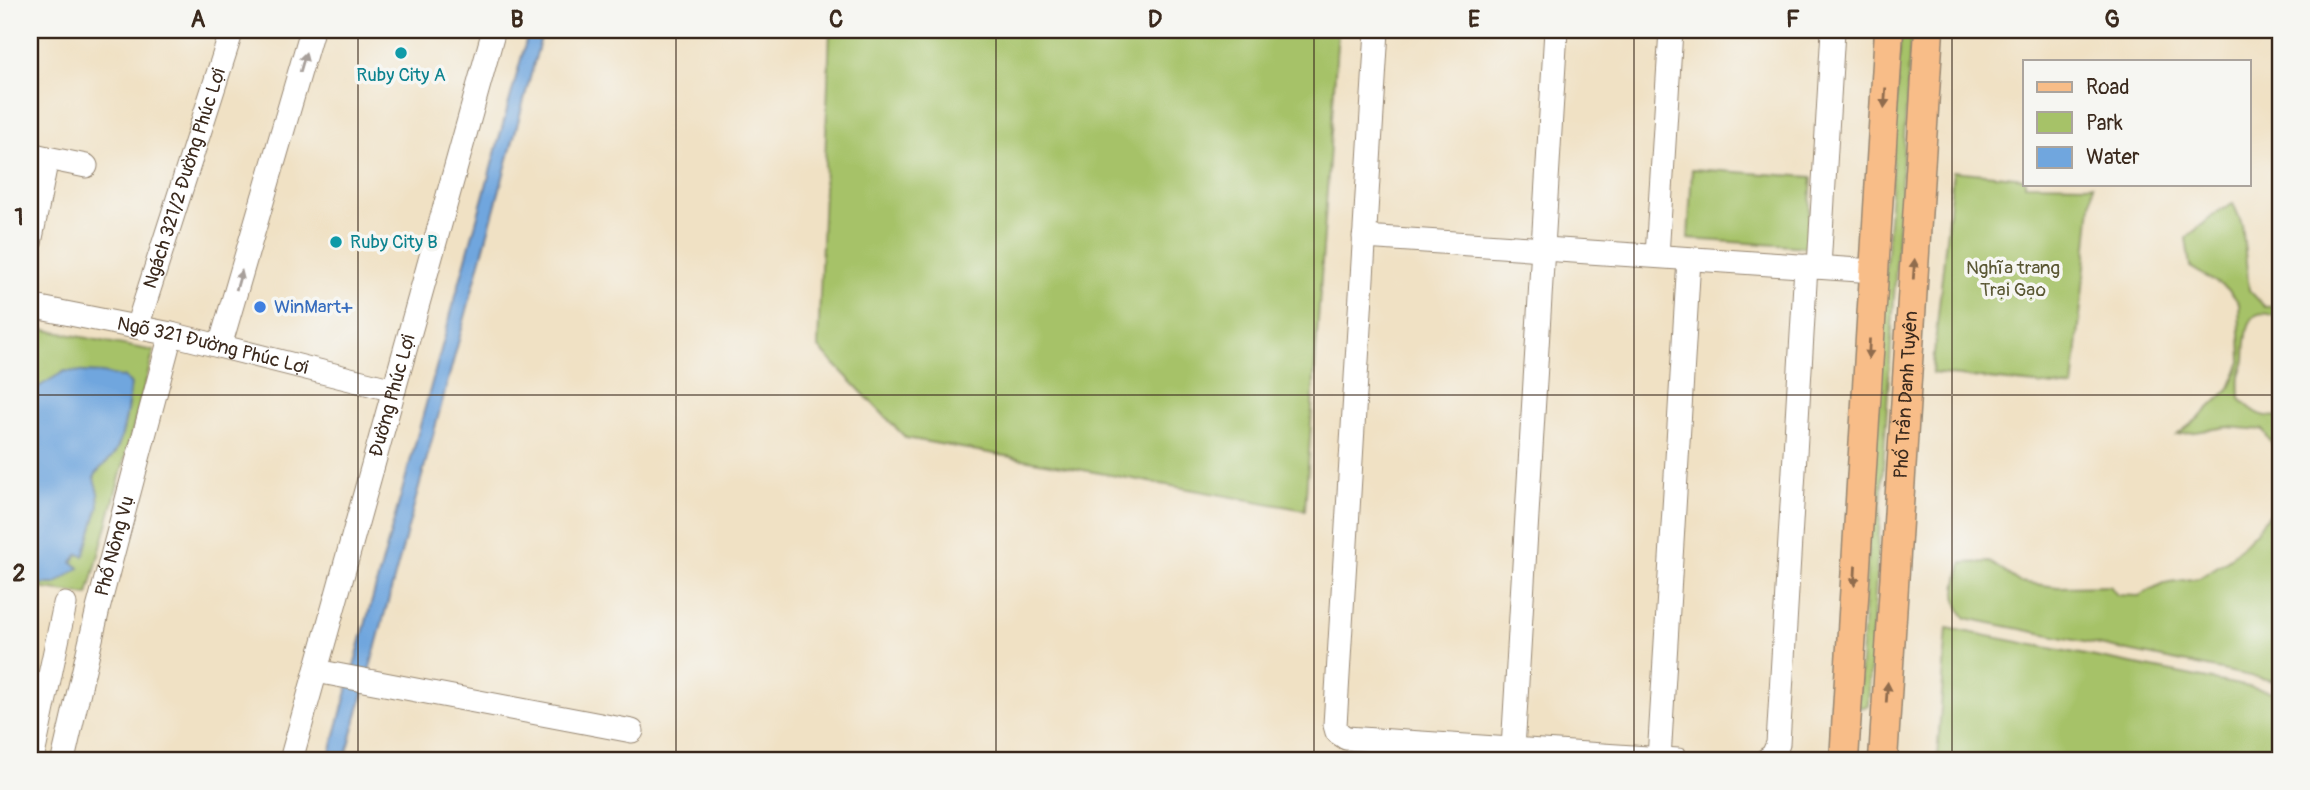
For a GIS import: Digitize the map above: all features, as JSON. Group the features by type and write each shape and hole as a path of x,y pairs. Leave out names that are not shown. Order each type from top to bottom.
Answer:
{"main road":[{"name":"Phố Trần Danh Tuyên","path":"1844,760 1889,30"},
{"name":"Phố Trần Danh Tuyên","path":"1883,760 1929,30"}],"street":[{"path":"220,346 313,30"},
{"name":"Đường Phúc Lợi","path":"291,760 494,30"},
{"path":"1377,30 1335,725 1337,732 1346,738 1669,760 1689,258"},
{"path":"1513,749 1556,30"},
{"path":"1657,256 1671,30"},
{"path":"1766,760 1773,755 1778,744 1833,30"},
{"name":"Ngách 321/2 Đường Phúc Lợi","path":"137,327 225,31"},
{"path":"31,229 38,156 86,166"},
{"path":"1364,237 1874,271"},
{"name":"Ngõ 321 Đường Phúc Lợi","path":"30,306 171,334 394,390"},
{"name":"Phố Nông Vụ","path":"64,760 98,608 171,334"},
{"path":"31,759 65,604"},
{"path":"316,671 632,731"}],"green space":[{"path":"830,30 1338,30 1305,510 906,438 818,347"},
{"path":"1901,30 1911,30 1868,705 1862,708 1858,706"},
{"path":"1692,169 1812,177 1807,247 1688,239"},
{"name":"Nghĩa trang Trại Gạo","path":"1953,171 2023,178 2023,186 2093,186 2073,388 1932,373"},
{"path":"2233,203 2242,224 2249,290 2265,307 2280,306 2280,319 2260,314 2250,323 2240,376 2240,399 2258,413 2280,416 2280,456 2263,430 2227,427 2177,435 2230,388 2241,362 2239,303 2229,290 2190,267 2186,238 2220,210"},
{"path":"30,327 154,351 88,595 30,587"},
{"path":"2280,489 2280,682 1966,618 1958,605 1957,585 1962,563 1990,562 2019,582 2058,587 2110,586 2117,595 2139,596 2163,583 2199,578 2229,559 2257,530 2279,501"},
{"path":"1947,628 2280,693 2280,760 1937,760"}],"water":[{"path":"529,30 543,30 345,760 328,760"},
{"path":"65,371 102,373 126,378 131,384 127,412 116,451 94,478 99,506 84,556 78,554 72,562 79,568 55,584 30,584 30,392"}],"place":[{"name":"Ruby City A","path":"401,53"},
{"name":"Ruby City B","path":"336,242"},
{"name":"WinMart+","path":"260,307"}]}
